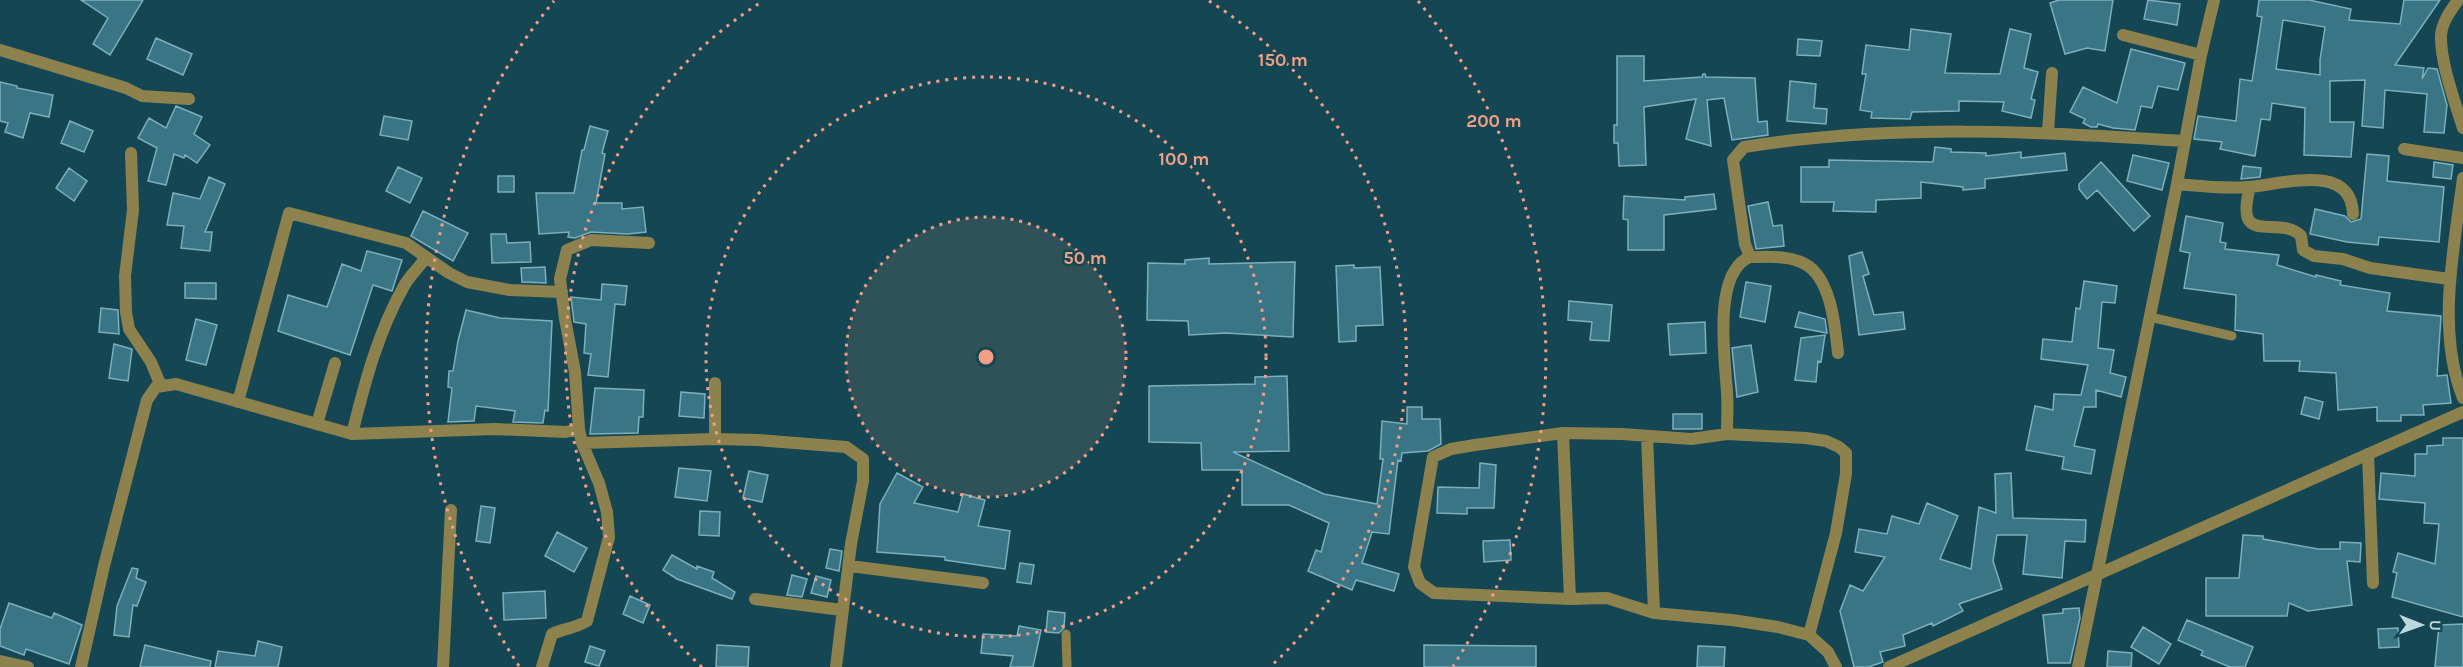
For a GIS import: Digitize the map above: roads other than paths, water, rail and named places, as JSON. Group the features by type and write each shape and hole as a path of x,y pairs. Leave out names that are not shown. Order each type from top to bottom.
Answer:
{"street":[{"path":"2078,667 2214,0"},
{"path":"2458,0 2447,18 2441,35 2445,61 2463,128"},
{"path":"2123,35 2201,55"},
{"path":"0,50 126,88 142,96 189,99"},
{"path":"2048,132 2052,73"},
{"path":"1750,257 1744,244 1733,160 1744,147 1842,135 2048,132 2184,141"},
{"path":"2404,149 2463,158"},
{"path":"131,153 133,210 125,276 126,312 129,329 151,362 161,386"},
{"path":"2463,178 2450,279 2450,353 2455,378 2463,398"},
{"path":"2177,184 2250,187 2300,180 2325,180 2345,192 2351,202 2353,214"},
{"path":"2250,187 2246,203 2246,216 2250,222 2265,228 2292,229 2301,236 2303,250 2308,254 2343,259 2370,268 2450,279"},
{"path":"238,402 289,213 406,243 449,273 467,282 510,290 562,292"},
{"path":"542,667 552,634 563,629 574,629 587,621 609,537 607,512 599,483 582,443 579,429 575,372 561,272 567,250 591,240 649,243"},
{"path":"352,434 373,354 387,320 404,285 426,257"},
{"path":"1727,434 1727,394 1722,346 1725,303 1736,269 1742,260 1750,257 1794,260 1804,263 1816,273 1835,320 1838,352"},
{"path":"317,424 334,363"},
{"path":"715,383 715,439"},
{"path":"81,667 104,566 147,400 151,392 161,386 176,384 352,434 495,429 566,432 579,429"},
{"path":"1889,667 2463,412"},
{"path":"1809,635 1836,533 1846,474 1846,453 1839,447 1826,441 1727,434 1691,439 1563,433 1451,449 1434,456 1414,567 1419,583 1434,593 1570,599 1607,598 1654,613 1732,620 1809,635 1828,652 1836,667"},
{"path":"1563,433 1570,599"},
{"path":"1647,436 1654,613"},
{"path":"582,443 715,439 846,447 863,459 863,481 851,544 836,667"},
{"path":"2368,454 2373,583"},
{"path":"443,667 451,510"},
{"path":"850,566 983,583"},
{"path":"755,599 842,610"},
{"path":"0,661 28,667"}],"lane":[{"path":"2150,317 2232,336"},
{"path":"1066,634 1067,667"}]}
